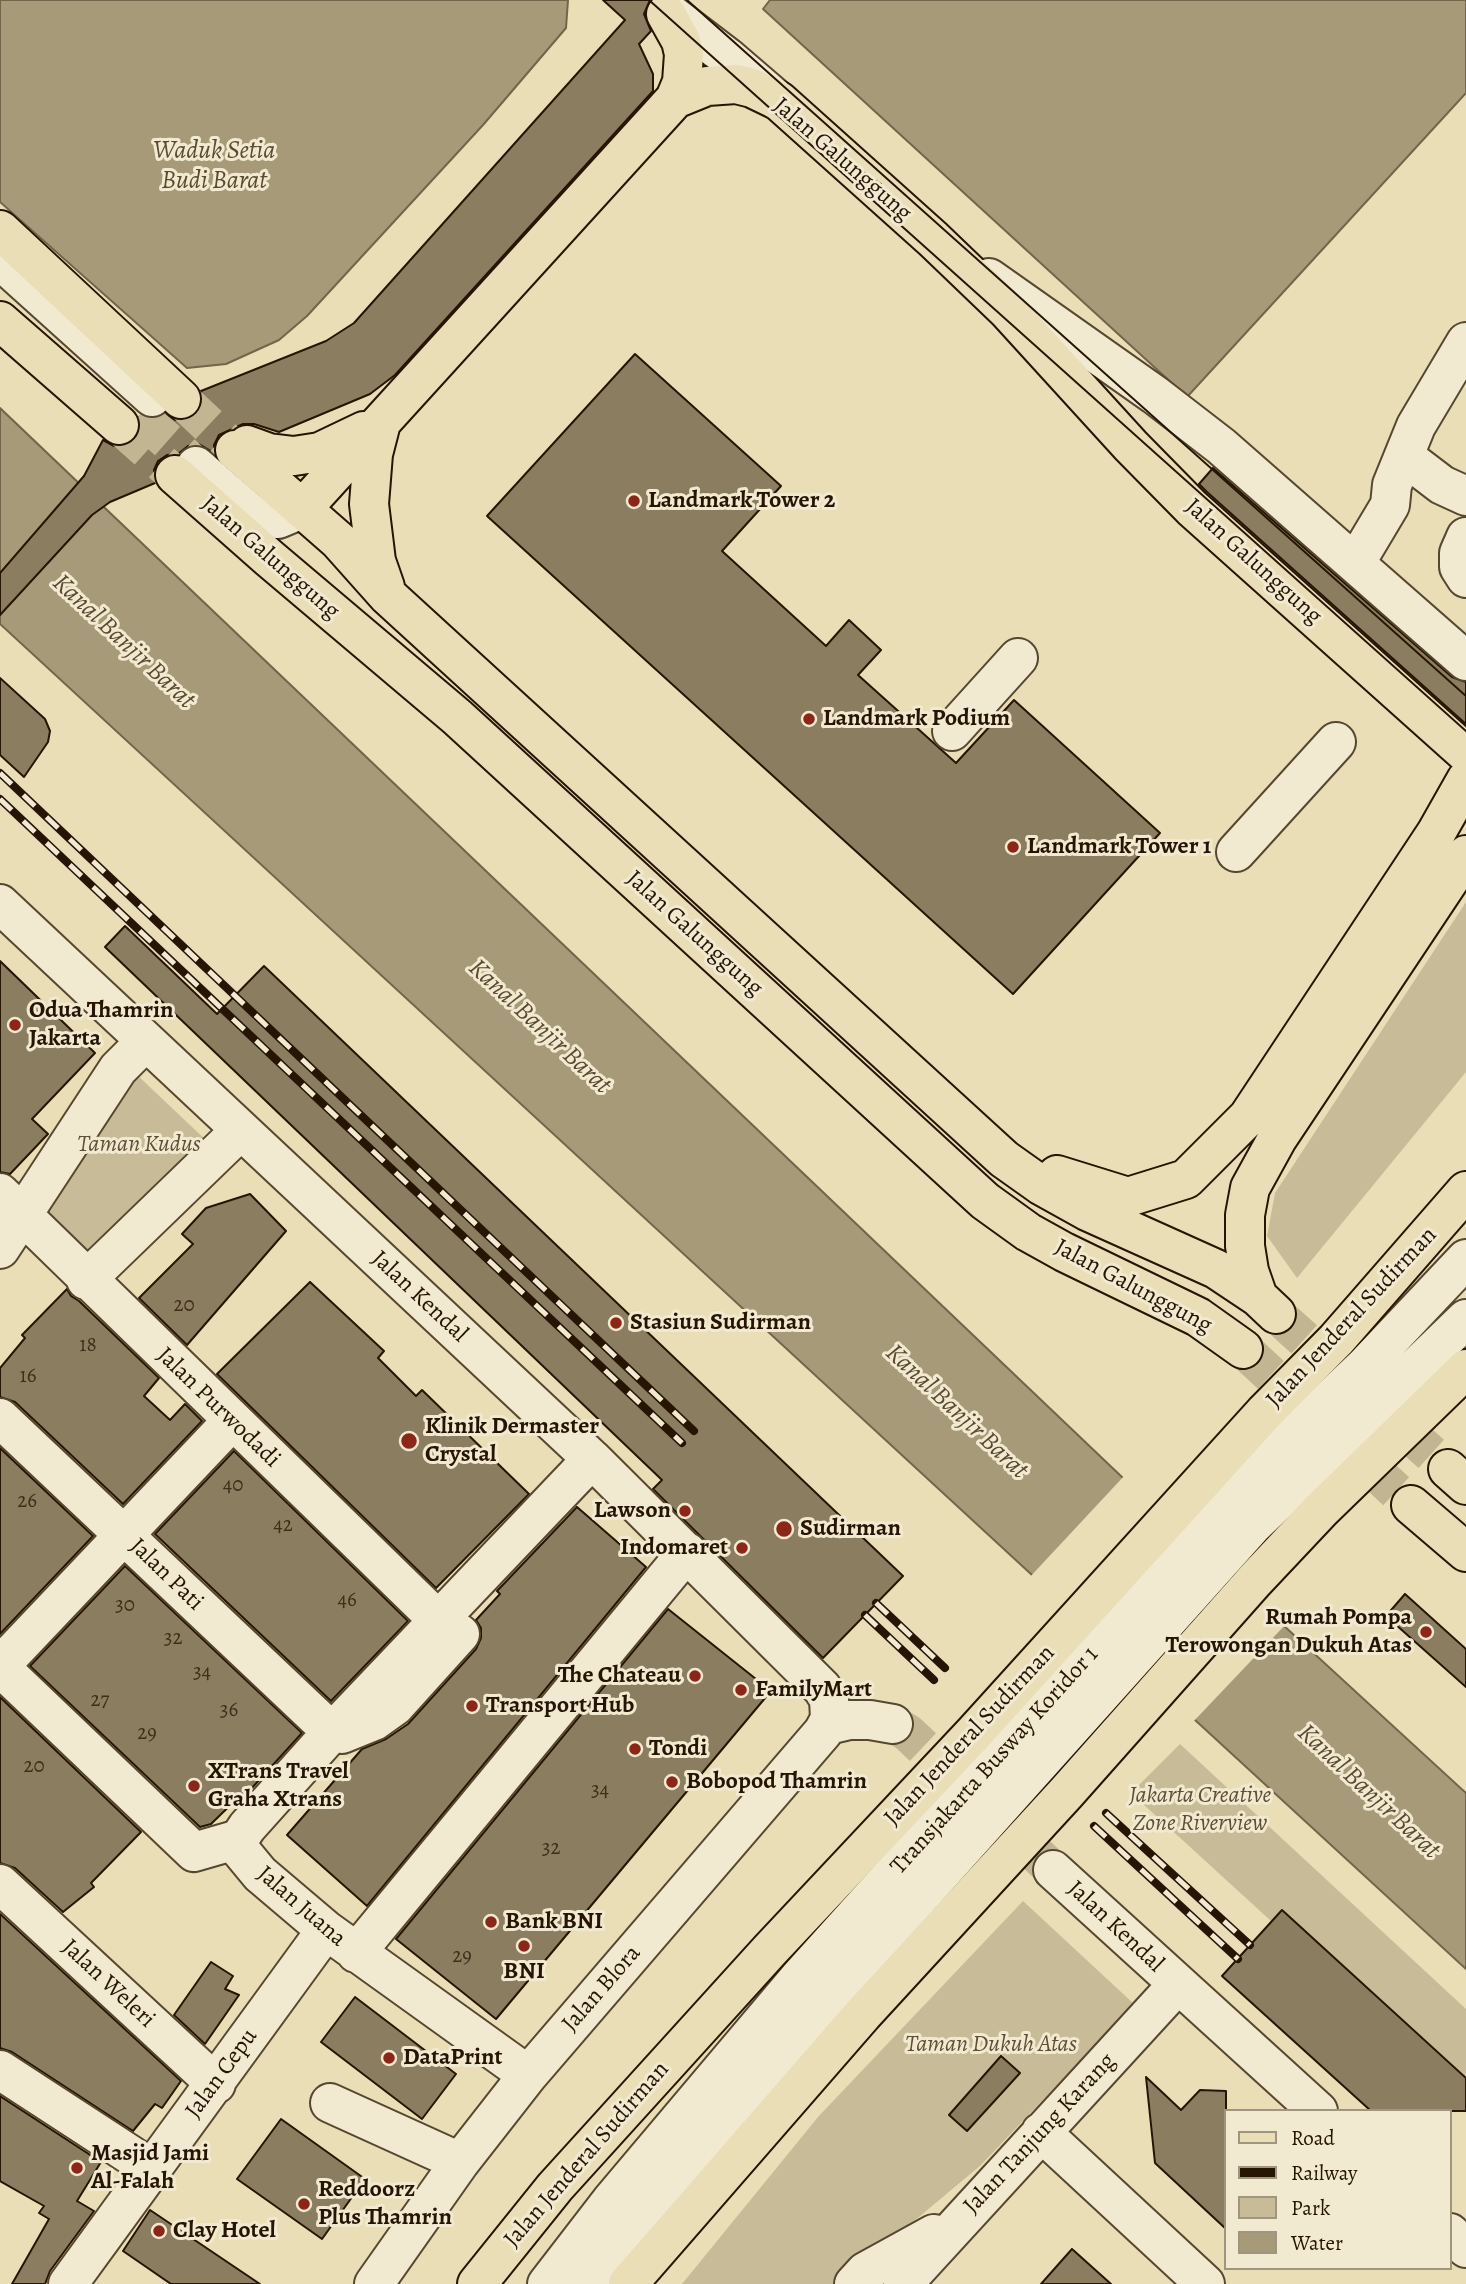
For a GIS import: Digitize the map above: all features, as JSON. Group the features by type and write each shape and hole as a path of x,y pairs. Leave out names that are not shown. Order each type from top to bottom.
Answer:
{"main road":[{"path":"675,99 682,82 684,54 678,9"},
{"name":"Jalan Galunggung","path":"279,512 381,422 675,99 707,86 736,84 752,88 779,101 933,239 1007,310 1131,446 1192,508 1466,753"},
{"path":"0,230 151,412"},
{"path":"0,321 151,412"},
{"path":"209,462 270,453 294,456 320,452 381,422"},
{"path":"381,422 373,454 369,504 376,561 388,596"},
{"name":"Jalan Galunggung","path":"209,462 279,512 339,541 388,596 1004,1158 1042,1186 1075,1205 1216,1269 1267,1305 1249,1271 1245,1246 1245,1215 1250,1188 1277,1139 1390,973 1466,855"},
{"name":"Jalan Galunggung","path":"209,462 279,567 457,717 985,1201 1064,1252 1198,1317 1243,1349"},
{"name":"Jalan Galunggung","path":"1004,1158 1128,1197 1186,1178 1248,1117 1436,833 1466,780"},
{"name":"Jalan Jenderal Sudirman","path":"477,2284 564,2177 770,1950 974,1733 1232,1447 1336,1340 1466,1191"},
{"path":"628,2284 863,2014 1066,1793 1255,1580 1320,1511 1465,1371"},
{"path":"1411,1505 1466,1552"}],"street":[{"path":"678,9 709,42 779,101"},
{"path":"675,99 696,75 709,42"},
{"name":"Jalan Galunggung","path":"933,239 1188,419 1257,476 1466,661"},
{"path":"0,260 151,412"},
{"path":"0,293 151,412"},
{"path":"1346,554 1390,505 1398,470 1416,426 1466,342"},
{"path":"209,462 279,512"},
{"path":"1398,470 1466,496"},
{"path":"1466,537 1459,553 1459,567 1466,578"},
{"path":"951,731 1018,658"},
{"path":"1236,852 1336,742"},
{"name":"Jalan Kendal","path":"0,904 592,1459 822,1688 828,1712"},
{"path":"1358,951 1390,973"},
{"path":"0,1249 11,1203 118,1069 146,1041"},
{"path":"86,1280 241,1130"},
{"name":"Jalan Purwodadi","path":"11,1203 86,1280 438,1620"},
{"name":"Transjakarta Busway Koridor 1","path":"547,2284 611,2201 799,1978 1233,1496 1365,1366 1466,1259"},
{"name":"Transjakarta Busway Koridor 1","path":"584,2284 824,2004 1253,1525 1466,1319"},
{"name":"Jalan Pati","path":"0,1418 332,1732"},
{"path":"0,1666 232,1421"},
{"path":"239,1839 306,1759 592,1459"},
{"path":"356,1953 687,1552"},
{"path":"306,1759 332,1740 374,1721 395,1706 464,1630 490,1566"},
{"name":"Jalan Juana","path":"0,1666 194,1852 239,1839 241,1851 260,1874 326,1930 528,2075"},
{"path":"828,1712 849,1720 893,1724"},
{"name":"Jalan Blora","path":"374,2284 460,2162 528,2075 828,1712"},
{"name":"Jalan Kendal","path":"1053,1870 1316,2109"},
{"name":"Jalan Weleri","path":"0,1884 216,2084"},
{"name":"Jalan Cepu","path":"68,2284 326,1930"},
{"name":"Jalan Tanjung Karang","path":"903,2284 1178,1984"},
{"path":"0,2070 152,2169"},
{"path":"330,2103 460,2162"},
{"path":"1041,2132 1205,2284"},
{"path":"1452,2216 1466,2229"},
{"path":"854,2284 865,2272 963,2218"},
{"path":"1452,2235 1466,2248"}],"green space":[{"path":"1466,902 1466,1072 1297,1278 1267,1236 1275,1193"},
{"name":"Taman Kudus","path":"134,1072 210,1144 90,1266 36,1213"},
{"name":"Jakarta Creative Zone Riverview","path":"1180,1744 1466,2009 1466,2078 1282,1911 1271,1921 1131,1793"},
{"name":"Taman Dukuh Atas","path":"1023,1901 1134,2004 981,2165 839,2284 682,2284 818,2117"}],"water":[{"name":"Waduk Setia Budi Barat","path":"0,0 568,0 566,28 483,125 307,316 279,340 226,364 187,368 0,202"},
{"path":"770,0 1466,0 1466,93 1187,397 763,9"},
{"name":"Kanal Banjir Barat","path":"0,408 1123,1478 1466,1793 1466,1969 1195,1720 1032,1575 0,624"}],"pier":[{"path":"1125,1475 1287,1623 1192,1723 1029,1578"}],"building":[{"path":"603,0 650,0 644,14 651,31 639,44 653,74 653,91 395,375 370,394 279,432 254,424 243,424 219,435 214,445 214,453 199,444 188,446 178,454 167,455 158,461 154,470 155,483 110,502 92,515 0,615 0,573 84,476 103,440 114,446 127,445 136,439 141,429 139,417 142,416 158,418 165,414 175,420 188,420 202,405 201,391 326,341 354,323 625,20"},
{"path":"635,354 781,486 722,551 826,646 849,620 881,650 858,675 956,763 1014,700 1160,833 1013,994 487,516"},
{"path":"1213,468 1452,677 1466,682 1466,724 1199,484"},
{"path":"0,678 45,719 50,731 48,742 24,777 0,755"},
{"name":"Stasiun Sudirman","path":"125,926 217,1014 264,966 903,1576 823,1658 653,1489 662,1480 105,947"},
{"path":"0,961 95,1053 32,1119 48,1134 10,1174 0,1172"},
{"path":"250,1194 286,1231 187,1345 139,1298 193,1244 182,1234 206,1208"},
{"path":"310,1282 384,1351 378,1358 416,1396 422,1390 529,1494 436,1588 217,1374"},
{"path":"67,1289 71,1296 159,1378 144,1396 170,1420 185,1404 202,1421 123,1504 15,1402 0,1397 0,1368 25,1338 22,1335"},
{"path":"0,1448 93,1536 0,1634"},
{"path":"234,1451 408,1621 331,1701 155,1534"},
{"name":"Transport Hub","path":"577,1507 646,1567 367,1906 287,1835 362,1749 386,1739 408,1724 476,1649 481,1638 481,1628 476,1620 500,1594 497,1591"},
{"path":"125,1566 302,1733 251,1789 249,1787 211,1824 200,1827 30,1666"},
{"name":"Rumah Pompa Terowongan Dukuh Atas","path":"1405,1594 1466,1649 1466,1687 1386,1616"},
{"path":"668,1609 771,1691 496,2019 396,1939"},
{"path":"0,1697 141,1832 91,1883 94,1887 63,1912 15,1868 0,1863"},
{"path":"1282,1910 1466,2078 1466,2111 1369,2109 1222,1976"},
{"path":"0,1914 181,2081 162,2108 155,2104 133,2131 12,2052 0,2048"},
{"path":"211,1962 233,1976 225,1989 239,1995 205,2044 174,2015"},
{"name":"DataPrint","path":"355,1997 456,2074 422,2119 321,2042"},
{"path":"1001,2056 1020,2073 967,2131 949,2115"},
{"path":"1146,2077 1181,2110 1200,2090 1226,2091 1224,2227 1155,2163"},
{"path":"0,2096 101,2162 77,2201 94,2211 50,2271 45,2284 12,2284 49,2219 39,2213 44,2206 0,2181"},
{"path":"281,2119 365,2179 322,2239 237,2179"},
{"name":"Clay Hotel","path":"150,2210 260,2284 171,2284 123,2251"},
{"path":"1072,2249 1111,2284 1041,2284"}],"tunnel":[{"path":"181,399 235,450"},
{"path":"139,416 196,466"},
{"path":"119,425 175,475"},
{"path":"1276,1314 1448,1469"},
{"path":"1243,1349 1411,1505"},
{"path":"893,1724 908,1733 1053,1870"}],"tram line":[{"path":"649,0 1466,731"},
{"path":"687,0 1466,696"},
{"path":"823,145 881,184"}],"railway":[{"path":"0,773 694,1431"},
{"path":"0,799 682,1443"},
{"path":"876,1603 945,1668"},
{"path":"865,1615 934,1680"},
{"path":"1106,1813 1250,1945"},
{"path":"1094,1826 1238,1959"}],"place":[{"name":"Landmark Tower 2","path":"634,501"},
{"name":"Landmark Podium","path":"809,719"},
{"name":"Landmark Tower 1","path":"1013,847"},
{"name":"Odua Thamrin Jakarta","path":"15,1025"},
{"name":"Stasiun Sudirman","path":"616,1323"},
{"name":"Klinik Dermaster Crystal","path":"409,1441"},
{"name":"Lawson","path":"685,1511"},
{"name":"Sudirman","path":"784,1529"},
{"name":"Indomaret","path":"742,1548"},
{"name":"Rumah Pompa Terowongan Dukuh Atas","path":"1426,1632"},
{"name":"The Chateau","path":"695,1676"},
{"name":"FamilyMart","path":"741,1690"},
{"name":"Transport Hub","path":"472,1706"},
{"name":"Tondi","path":"635,1749"},
{"name":"Bobopod Thamrin","path":"672,1782"},
{"name":"XTrans Travel Graha Xtrans","path":"194,1786"},
{"name":"Bank BNI","path":"491,1922"},
{"name":"BNI","path":"524,1946"},
{"name":"DataPrint","path":"389,2058"},
{"name":"Masjid Jami Al-Falah","path":"77,2168"},
{"name":"Reddoorz Plus Thamrin","path":"304,2204"},
{"name":"Clay Hotel","path":"159,2231"}]}
